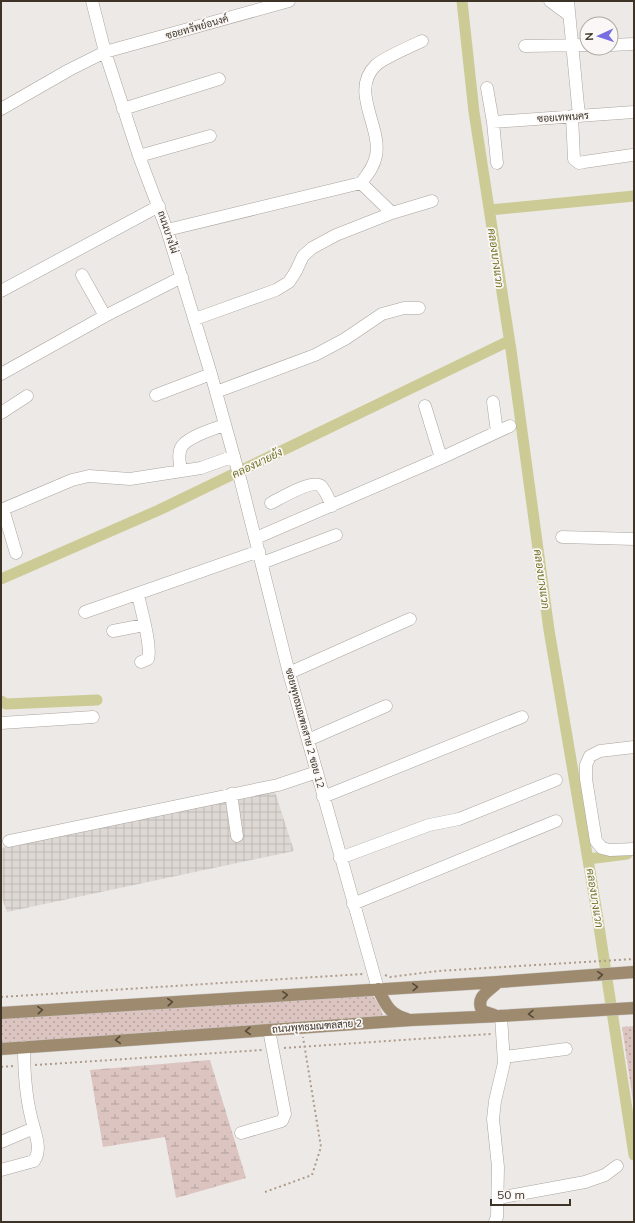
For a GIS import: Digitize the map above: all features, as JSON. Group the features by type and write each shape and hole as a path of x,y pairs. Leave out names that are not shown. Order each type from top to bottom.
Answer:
{"main road":[{"path":"1,1013 634,972"},
{"path":"498,982 483,996 480,1001 480,1006 482,1011 499,1016"},
{"path":"378,989 395,1015 411,1020"},
{"name":"ถนนพุทธมณฑลสาย 2","path":"1,1049 302,1027 634,1008"}],"street":[{"name":"ถนนบางไผ่","path":"92,1 105,52 123,109 139,156 159,206 182,277 235,461"},
{"name":"ซอยทรัพย์อนงค์","path":"1,109 69,70 105,52 289,1"},
{"path":"550,1 569,15"},
{"path":"568,1 572,46 575,116 574,159 576,161 584,162 632,155"},
{"path":"167,230 361,183 372,167 376,156 376,136 365,97 366,84 370,72 378,64 422,40"},
{"path":"619,45 634,44"},
{"path":"525,46 579,46"},
{"path":"123,109 220,79"},
{"path":"487,88 493,122 496,163"},
{"name":"ซอยเทพนคร","path":"493,122 634,112"},
{"path":"139,156 210,136"},
{"path":"361,183 392,213"},
{"path":"194,319 276,290 289,282 303,256 312,248 336,236 392,213 432,200"},
{"path":"1,291 159,206"},
{"path":"82,275 105,316"},
{"path":"1,374 105,316 182,277"},
{"path":"216,392 315,355 382,314 404,308 419,308"},
{"path":"156,395 211,374"},
{"path":"1,413 27,396"},
{"path":"493,402 497,432"},
{"path":"425,406 440,458"},
{"path":"180,471 179,456 182,447 190,439 225,424"},
{"path":"256,538 332,506 510,426"},
{"path":"16,553 2,509 72,480 89,476 130,479 235,461"},
{"name":"ซอยพุทธมณฑลสาย 2 ซอย 12","path":"235,461 242,482 289,673 378,989"},
{"path":"271,502 308,485 317,484 322,487 332,506"},
{"path":"85,612 260,557 336,535"},
{"path":"562,537 634,539"},
{"path":"138,595 150,654 148,659 141,662"},
{"path":"289,673 410,619"},
{"path":"113,631 144,625"},
{"path":"308,740 386,706"},
{"path":"1,723 93,717"},
{"path":"323,797 522,717"},
{"path":"634,747 600,751 590,756 586,765 586,779 596,840 602,848 610,850 634,849"},
{"path":"9,841 278,785 317,772"},
{"path":"340,858 429,825 459,819 556,780"},
{"path":"230,794 237,836"},
{"path":"353,904 556,821"},
{"path":"495,1222 497,1218 498,1167 493,1119 495,1101 504,1063 502,1029 499,1016"},
{"path":"241,1133 282,1121 285,1114 271,1049 269,1030"},
{"path":"1,1170 34,1161 38,1153 29,1109 24,1065 24,1047"},
{"path":"504,1057 566,1049"},
{"path":"1,1142 34,1128"},
{"path":"498,1198 585,1182 605,1175 617,1166"}],"path":[{"path":"386,975 390,976 438,971 634,959"},
{"path":"1,997 359,973"},
{"path":"265,1192 312,1175 321,1147 302,1027"},
{"path":"1,1067 493,1034 502,1029"}],"shaded area":[{"path":"275,792 294,851 7,912 1,895 1,848"}],"green space":[{"path":"373,996 380,1006 383,1016 1,1043 1,1018"},
{"path":"634,1026 634,1108 622,1027"},
{"path":"210,1060 246,1178 176,1198 165,1137 103,1147 90,1070"}],"waterway":[{"name":"คลองบางแวก","path":"462,1 474,112 511,350 549,630 596,907 634,1155"},
{"path":"490,210 634,196"},
{"name":"คลองนายย้ง","path":"1,579 159,510 509,341"},
{"name":"คลองนายย้ง","path":"1,701 6,704 97,700"},
{"path":"588,859 627,854"}]}
